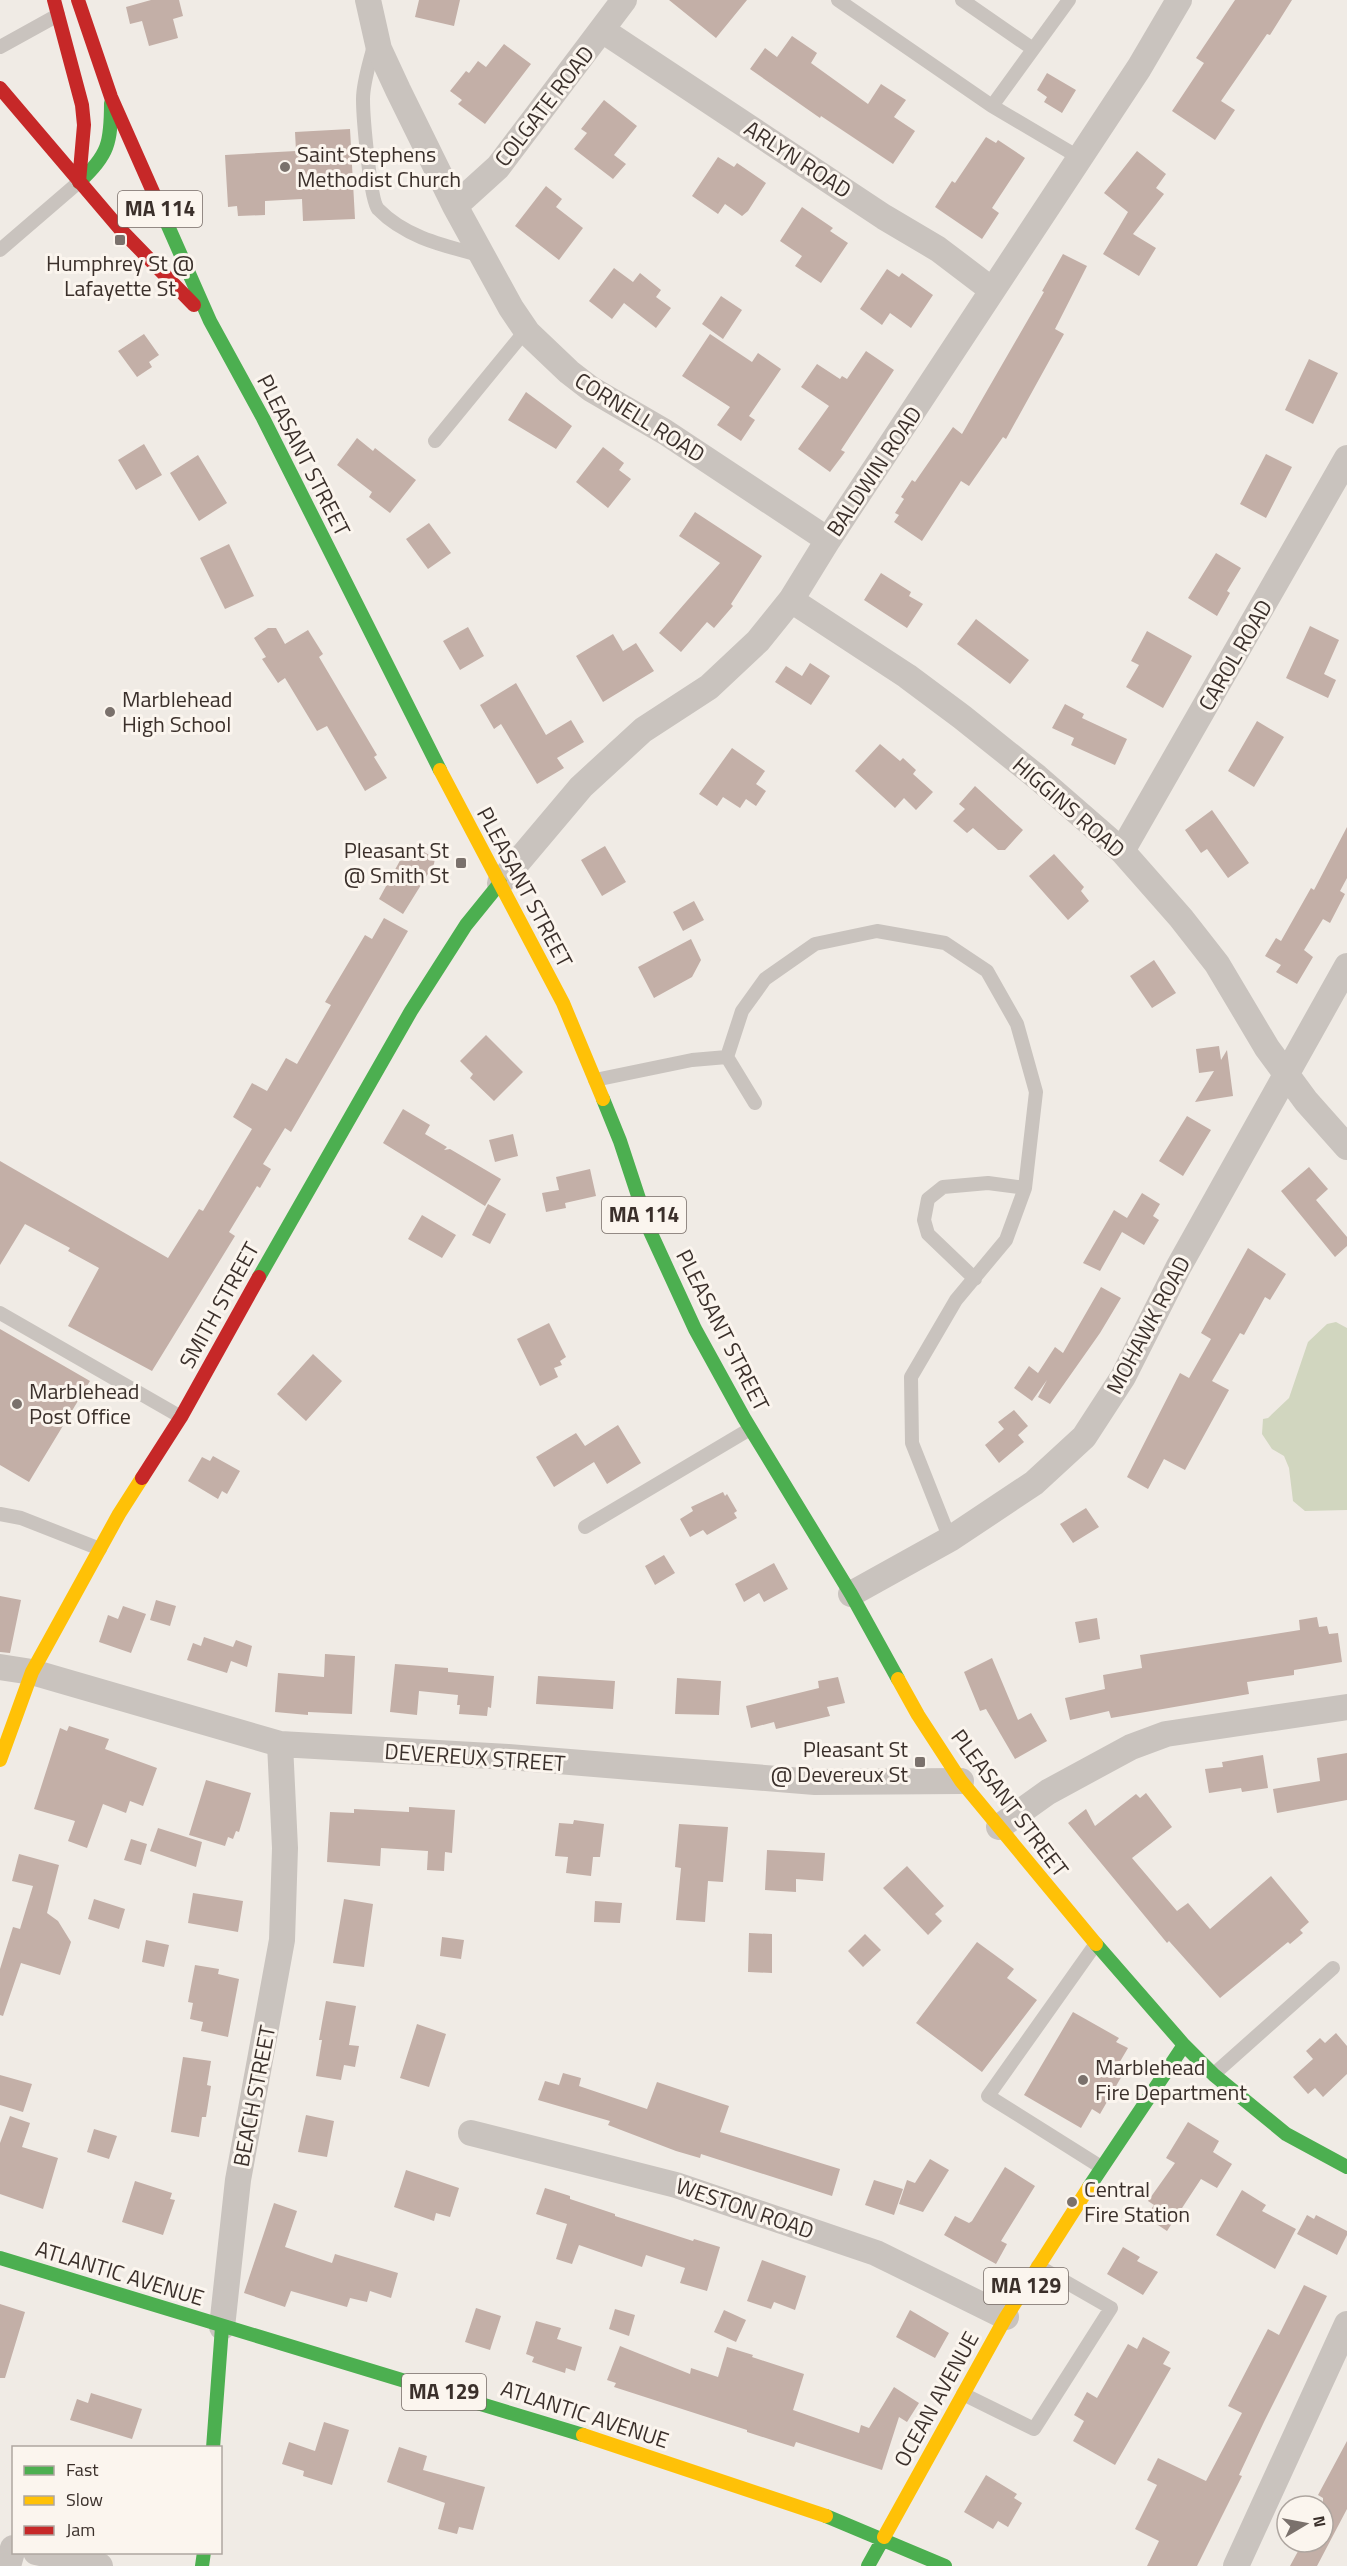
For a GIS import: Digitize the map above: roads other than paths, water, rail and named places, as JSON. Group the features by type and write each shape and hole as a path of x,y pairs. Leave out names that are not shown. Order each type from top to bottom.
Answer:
{"main road":[{"path":"54,0 82,105 84,124 80,182"},
{"name":"MA 114","path":"78,0 111,97 210,321"},
{"path":"0,88 120,229 210,321"},
{"path":"80,182 99,165 107,154 111,142 111,97"},
{"name":"PLEASANT STREET","path":"210,321 263,418 420,732 563,1003 620,1141 649,1229 695,1329 750,1429 851,1594 918,1715 961,1780 1056,1898 1184,2045 1214,2075 1286,2134 1347,2167"},
{"name":"SMITH STREET","path":"0,1760 32,1672 119,1514 181,1417 411,1011 466,925 500,883"},
{"name":"OCEAN AVENUE","path":"868,2566 1006,2317 1101,2166 1184,2045"},
{"name":"ATLANTIC AVENUE","path":"0,2258 532,2419 716,2478 884,2537 945,2566"},
{"name":"BEACH STREET","path":"213,2446 222,2327"}],"street":[{"name":"CORNELL ROAD","path":"368,0 375,37 394,80 455,206 511,308 526,330 569,372 591,389 665,432 828,540"},
{"name":"COLGATE ROAD","path":"455,206 498,167 624,0"},
{"name":"BALDWIN ROAD","path":"500,883 581,787 643,730 710,687 758,642 792,600 828,540 1139,68 1179,0"},
{"name":"ARLYN ROAD","path":"602,30 884,217 938,249 992,290"},
{"name":"CAROL ROAD","path":"1122,852 1347,458"},
{"name":"HIGGINS ROAD","path":"792,600 908,676 962,717 1037,777 1122,852 1181,918 1217,964 1287,1075 1347,1147"},
{"name":"MOHAWK ROAD","path":"851,1594 950,1539 1034,1483 1083,1437 1123,1377 1179,1266 1347,966"},
{"name":"DEVEREUX STREET","path":"0,1667 32,1672 280,1744 508,1757 815,1782 961,1780"},
{"path":"999,1827 1048,1792 1131,1747 1166,1734 1347,1707"},
{"name":"BEACH STREET","path":"222,2327 238,2180 282,1940 285,1848 280,1744"},
{"name":"WESTON ROAD","path":"471,2133 676,2185 876,2253 1006,2317"},
{"path":"1236,2566 1347,2324"},
{"path":"41,2554 100,2566"}],"lane":[{"path":"838,0 992,106 1080,158"},
{"path":"962,0 1033,49"},
{"path":"992,106 1063,2"},
{"path":"0,47 58,15"},
{"path":"375,37 363,98 369,171 376,207 397,226 424,238 483,256"},
{"path":"0,250 80,182"},
{"path":"435,441 526,330"},
{"path":"755,1103 727,1057 742,1011 765,979 815,944 877,931 945,943 987,971 1017,1024 1036,1092 1026,1188 1006,1239 956,1300 911,1377 912,1443 950,1539"},
{"path":"595,1080 692,1060 727,1057"},
{"path":"975,1279 928,1234 924,1220 928,1200 943,1187 988,1183 1026,1188"},
{"path":"0,1313 181,1417"},
{"path":"585,1527 750,1429"},
{"path":"0,1514 21,1518 100,1549"},
{"path":"1097,1943 988,2096 1101,2166"},
{"path":"1214,2075 1333,1968"},
{"path":"963,2394 1034,2429 1111,2308 1038,2266"}],"place":[{"name":"Saint Stephens Methodist Church","path":"285,167"},
{"name":"Humphrey St @ Lafayette St","path":"120,240"},
{"name":"Marblehead High School","path":"110,712"},
{"name":"Pleasant St @ Smith St","path":"461,863"},
{"name":"Marblehead Post Office","path":"17,1404"},
{"name":"Pleasant St @ Devereux St","path":"920,1762"},
{"name":"Marblehead Fire Department","path":"1083,2080"},
{"name":"Central Fire Station","path":"1072,2202"}]}
